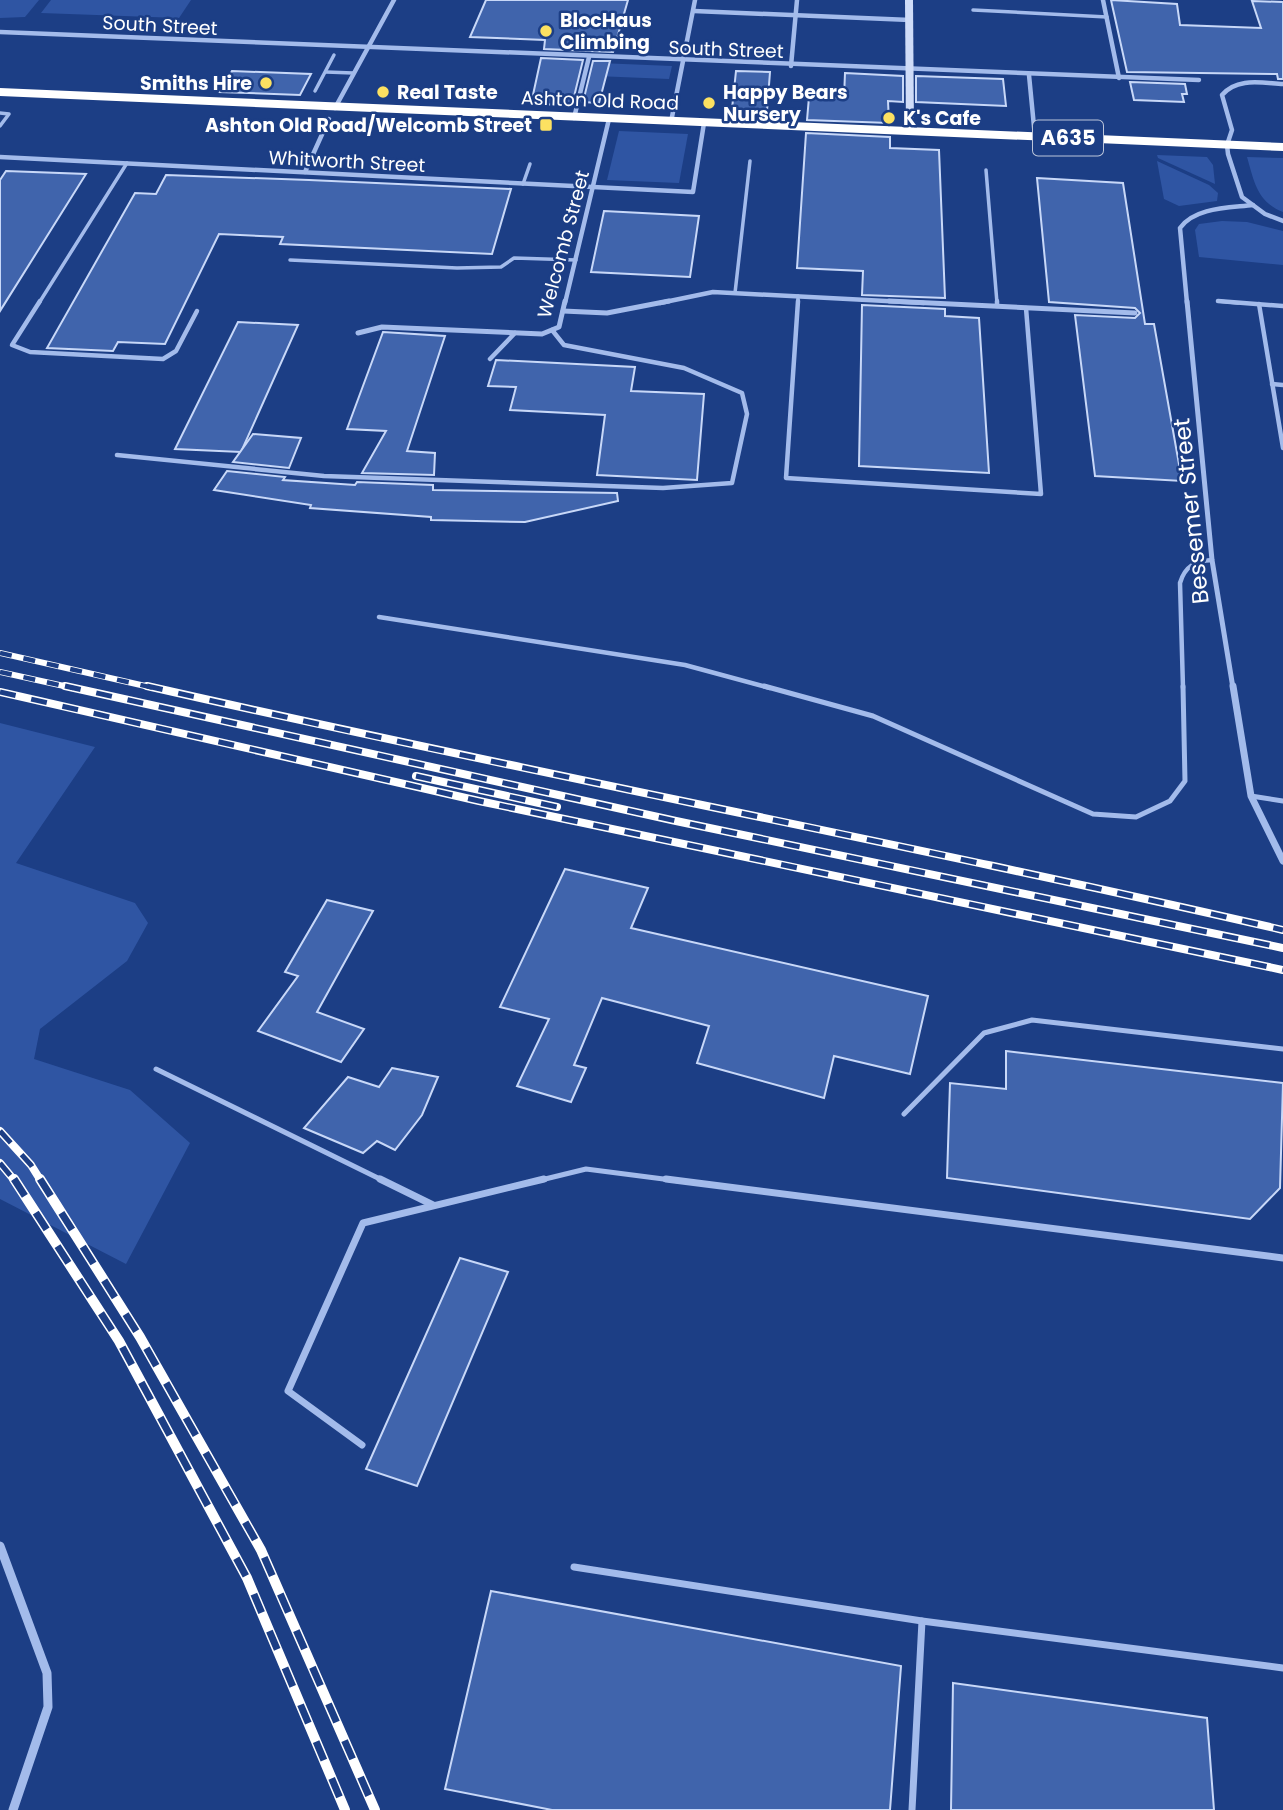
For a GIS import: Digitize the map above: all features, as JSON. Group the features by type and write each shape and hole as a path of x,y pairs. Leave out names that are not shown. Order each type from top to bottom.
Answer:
{"highway":[{"name":"Ashton Old Road","path":"0,92 332,113 574,118 1283,147"}],"street":[{"path":"305,172 332,113 394,0"},
{"path":"671,122 695,0"},
{"path":"791,66 797,0"},
{"path":"909,0 910,132"},
{"path":"1103,0 1119,78"},
{"path":"694,10 910,20"},
{"name":"South Street","path":"0,32 791,66 1199,80"},
{"path":"574,118 589,57"},
{"path":"1028,75 1035,137"},
{"path":"1283,84 1249,83 1229,86 1222,95 1232,130 1227,145 1242,197 1265,214 1283,221"},
{"name":"Welcomb Street","path":"358,333 382,327 542,334 559,327 609,120"},
{"name":"Whitworth Street","path":"0,157 693,192 704,123"},
{"name":"Bessemer Street","path":"1253,205 1188,217 1180,228 1212,560 1251,796 1283,861"},
{"path":"563,311 607,313 692,295 735,293 1135,313"},
{"path":"0,1546 47,1673 50,1691 48,1707 13,1810"}],"lane":[{"path":"973,10 1107,17"},
{"path":"1011,12 1012,21"},
{"path":"315,91 334,55"},
{"path":"326,72 353,73"},
{"path":"0,113 9,114 0,126"},
{"path":"735,293 750,161"},
{"path":"127,163 12,345 30,352 163,359 176,351 197,311"},
{"path":"523,184 530,164"},
{"path":"986,170 997,306"},
{"path":"290,260 457,268 501,267 514,258 576,260"},
{"path":"799,296 786,478 1041,494 1026,307"},
{"path":"1218,301 1283,306"},
{"path":"1259,304 1283,447"},
{"path":"117,455 338,476 663,488 732,483 747,414 742,393 684,368 564,345 552,330"},
{"path":"490,359 515,333"},
{"path":"1272,384 1283,385"},
{"path":"379,617 685,664 873,716 1093,814 1136,817 1170,802 1185,780 1180,583 1183,572 1195,561 1212,560"},
{"path":"1251,796 1283,801"},
{"path":"904,1114 984,1033 1032,1020 1283,1049"},
{"path":"156,1069 434,1206"},
{"path":"362,1445 288,1391 363,1223 586,1169 1283,1258"},
{"path":"574,1567 922,1621 1283,1668"},
{"path":"912,1810 922,1621"}],"shaded area":[{"path":"0,0 39,0 25,17 0,18"},
{"path":"51,0 191,0 179,18 41,13"},
{"path":"599,63 672,66 669,79 596,76"},
{"path":"619,131 688,134 679,183 607,180"},
{"path":"1157,155 1207,157 1213,165 1215,184 1158,158"},
{"path":"1247,157 1283,158 1283,212 1262,197"},
{"path":"1157,161 1209,185 1218,193 1217,201 1179,206 1164,199"},
{"path":"1247,222 1283,231 1283,265 1199,257 1195,230 1199,224"},
{"path":"0,723 95,747 16,863 135,903 148,923 127,961 40,1029 34,1059 130,1090 190,1143 126,1264 0,1199"}],"building":[{"path":"486,0 628,0 613,52 544,49 545,40 470,37"},
{"path":"1111,0 1177,4 1180,25 1261,28 1252,1 1283,2 1283,79 1278,79 1277,74 1127,72"},
{"path":"541,58 583,60 572,105 531,104"},
{"path":"593,61 610,61 599,103 583,102"},
{"name":"Smiths Hire","path":"232,71 311,74 300,95 220,92"},
{"path":"736,71 770,72 767,111 732,109"},
{"path":"845,73 903,76 903,102 888,101 889,123 807,120 809,97 844,98"},
{"path":"916,76 1003,79 1006,106 916,102"},
{"path":"1130,82 1185,84 1187,94 1182,94 1184,102 1134,100"},
{"path":"806,133 890,137 890,148 939,150 945,298 862,295 863,271 797,268"},
{"path":"6,171 86,174 0,311 0,180"},
{"path":"166,175 511,189 492,254 280,244 283,237 219,234 165,344 118,342 113,351 47,348 135,193 156,194"},
{"path":"1037,178 1123,183 1145,324 1154,324 1182,481 1095,476 1075,315 1135,318 1140,313 1135,308 1049,302"},
{"path":"604,211 699,216 690,277 591,272"},
{"path":"862,305 945,309 945,316 979,318 989,473 859,466"},
{"path":"238,322 298,325 241,452 175,449"},
{"path":"383,332 445,336 407,451 435,453 434,475 362,473 386,431 347,429"},
{"path":"496,360 635,367 631,391 704,394 697,480 597,475 605,415 510,410 516,387 488,386"},
{"path":"253,434 301,438 289,468 233,462"},
{"path":"227,471 285,477 283,480 355,485 357,482 433,485 433,490 617,493 618,501 525,522 431,520 431,517 310,508 311,505 214,490"},
{"path":"565,869 648,888 631,928 928,996 910,1074 834,1056 824,1098 697,1063 709,1026 602,998 574,1065 586,1068 571,1102 517,1086 549,1019 500,1007"},
{"path":"327,900 373,911 317,1012 364,1029 341,1062 258,1031 298,976 285,972"},
{"path":"1006,1051 1283,1083 1280,1188 1250,1219 947,1178 950,1083 1006,1089"},
{"path":"392,1068 438,1077 422,1115 395,1150 377,1141 363,1153 304,1128 348,1077 379,1087"},
{"path":"460,1258 508,1272 417,1486 366,1469"},
{"path":"491,1591 901,1666 890,1810 552,1810 445,1789"},
{"path":"953,1683 1207,1718 1214,1810 951,1810"}],"railway":[{"path":"0,653 154,688"},
{"path":"0,672 73,688"},
{"path":"65,686 676,821 1283,948"},
{"path":"147,686 1283,930"},
{"path":"0,692 479,801 1283,970"},
{"path":"416,776 557,807"},
{"path":"0,1131 31,1165 41,1181"},
{"path":"0,1163 15,1181"},
{"path":"14,1179 119,1341 247,1578 345,1810"},
{"path":"40,1179 140,1337 261,1550 375,1810"}],"place":[{"name":"BlocHaus Climbing","path":"546,31"},
{"name":"Smiths Hire","path":"266,83"},
{"name":"Real Taste","path":"383,92"},
{"name":"Happy Bears Nursery","path":"709,103"},
{"name":"K's Cafe","path":"889,118"},
{"name":"Ashton Old Road/Welcomb Street","path":"546,125"}]}
